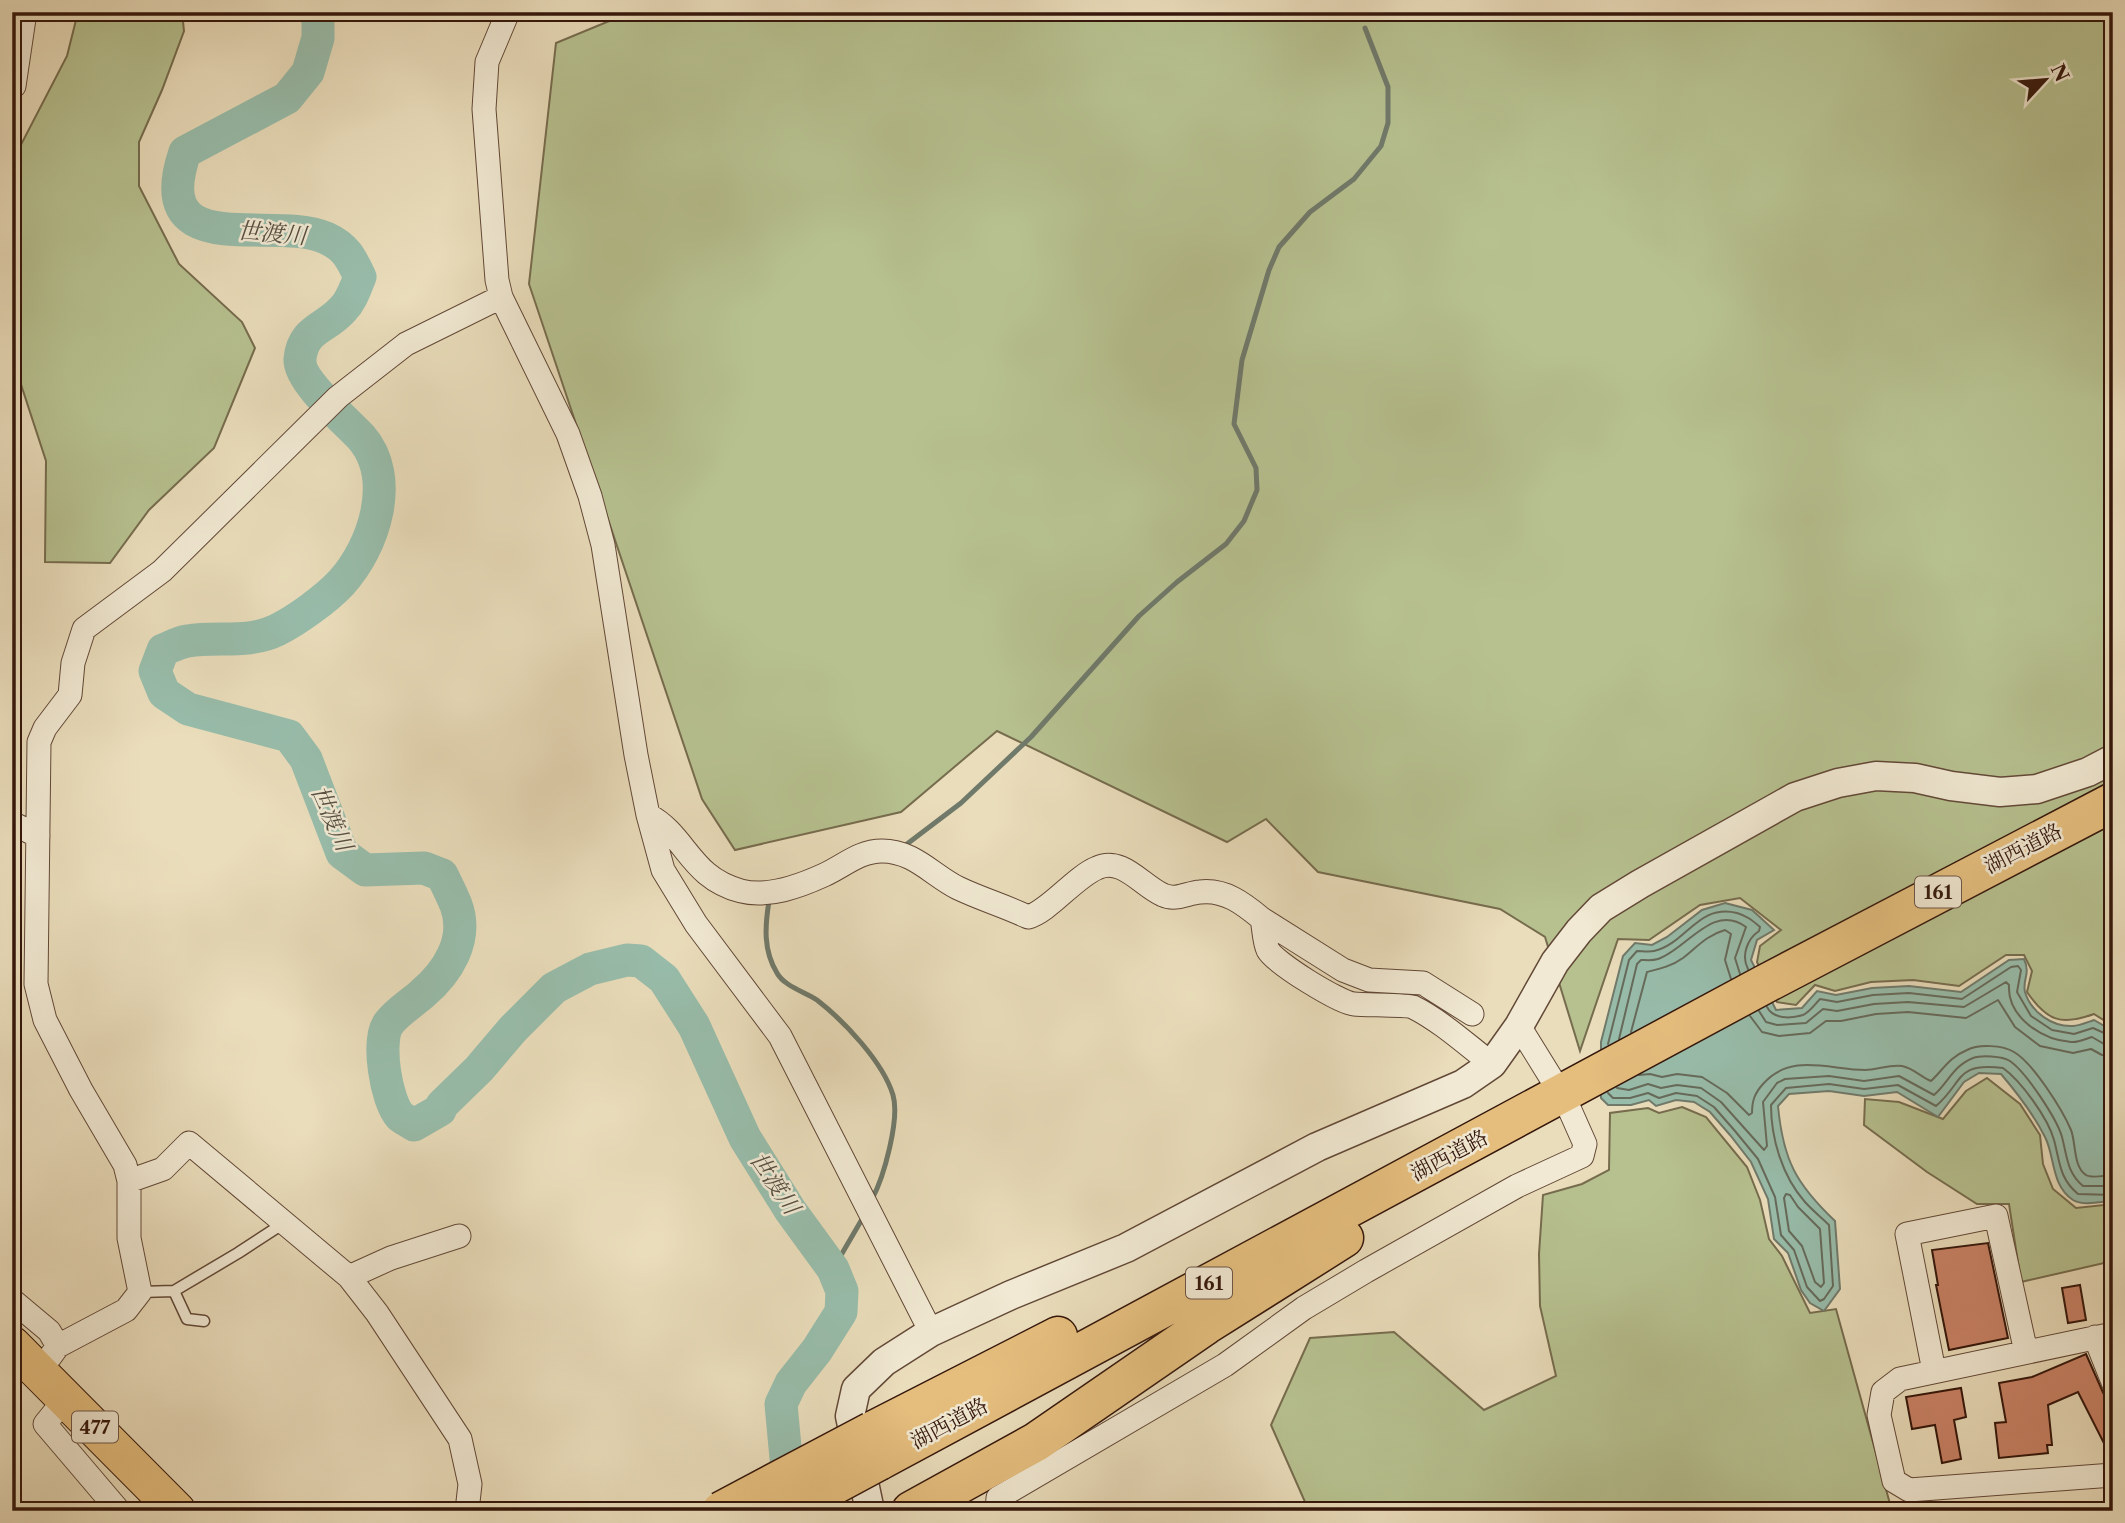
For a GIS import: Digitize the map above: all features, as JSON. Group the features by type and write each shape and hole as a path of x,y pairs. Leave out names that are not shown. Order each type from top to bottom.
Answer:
{"highway":[{"name":"湖西道路","path":"876,1446 1029,1349 1137,1299 1185,1296 1765,984 2113,802"},
{"path":"911,1511 1036,1442 1206,1325 1347,1236 1557,1097"},
{"name":"477","path":"36,1353 66,1398 177,1511"},
{"path":"721,1511 876,1446"},
{"path":"786,1511 876,1446"}],"street":[{"path":"14,86 25,12"},
{"path":"508,12 487,62 484,109 497,280 501,297 568,434 590,496 603,545 636,755 663,870 696,924 780,1036 931,1332"},
{"path":"36,1353 126,1310 140,1292 130,1238 129,1181 125,1165 81,1090 45,1020 36,984 39,742 45,728 69,695 73,663 84,629 162,571 338,397 406,344 501,297"},
{"path":"870,1511 850,1416 856,1389 884,1362 931,1332 1011,1295 1126,1248 1317,1147 1463,1084 1492,1064 1519,1026 1555,962 1601,908 1795,797 1838,783 1876,776 1915,778 2000,792 2037,789 2088,772 2113,760"},
{"path":"648,815 664,823 689,858 710,877 742,891 778,892 824,875 860,854 884,851 917,859 955,886 1028,917 1035,915 1098,867 1116,865 1167,897 1199,892 1232,897 1343,970 1369,980 1423,983 1472,1014"},
{"path":"12,823 38,836"},
{"path":"1262,919 1268,951 1323,990 1350,1004 1410,1006 1492,1064"},
{"path":"997,1511 998,1498 1007,1492 1225,1365 1304,1308 1517,1186 1582,1157 1585,1144 1519,1026"},
{"path":"129,1181 163,1169 189,1143 349,1277 377,1313 460,1439 470,1484 467,1511"},
{"path":"1934,1371 1907,1234 1996,1216 2026,1352"},
{"path":"349,1277 391,1258 459,1236"},
{"path":"12,1300 50,1331 36,1353"},
{"path":"2113,1382 2104,1336 1900,1379 1883,1392 1880,1415 1886,1455 1894,1481 1909,1490 2113,1475"},
{"path":"66,1398 45,1423 119,1511"}],"lane":[{"path":"140,1292 174,1291 284,1223"},
{"path":"174,1291 187,1318 204,1321"}],"shaded area":[{"path":"78,12 182,12 184,31 139,142 139,186 179,264 242,322 255,348 214,448 149,510 110,563 45,562 46,461 12,357 12,162 67,56"},
{"path":"631,12 2113,12 2113,1026 2094,1014 2072,1020 2048,1015 2027,992 2032,971 2024,955 2006,955 1959,986 1913,980 1871,982 1835,991 1815,985 1796,1005 1777,1002 1757,962 1760,946 1781,930 1740,898 1700,905 1649,940 1618,939 1580,1051 1545,937 1500,909 1318,872 1266,819 1227,842 997,731 901,812 735,850 702,799 529,284 556,43"},
{"path":"1987,1078 2020,1104 2040,1135 2043,1164 2053,1189 2076,1208 2113,1204 2113,1261 2021,1282 2009,1204 1977,1204 1927,1172 1864,1125 1865,1099 1899,1102 1943,1119 1966,1091"},
{"path":"1682,1107 1706,1117 1747,1167 1760,1200 1769,1239 1782,1256 1810,1313 1836,1309 1892,1511 1309,1511 1271,1425 1310,1338 1394,1332 1484,1410 1556,1376 1540,1306 1539,1254 1543,1195 1582,1184 1609,1170 1610,1113 1648,1108 1659,1113"}],"water":[{"path":"1725,903 1752,910 1774,930 1757,940 1751,960 1776,1010 1802,1008 1817,991 1836,995 1872,988 1909,986 1961,992 2009,960 2024,959 2027,969 2025,992 2032,1006 2043,1017 2065,1026 2094,1020 2113,1031 2113,1126 2110,1129 2113,1133 2113,1199 2082,1203 2066,1194 2057,1179 2048,1145 2040,1128 2001,1074 1979,1073 1964,1082 1938,1117 1897,1092 1864,1096 1829,1091 1789,1094 1778,1106 1788,1156 1801,1183 1835,1221 1840,1289 1824,1311 1810,1303 1801,1290 1788,1253 1774,1239 1768,1199 1751,1162 1710,1112 1694,1102 1676,1100 1656,1106 1649,1100 1631,1105 1608,1105 1601,1098 1601,1042 1623,956 1635,943 1652,945 1702,910"}],"building":[{"path":"1988,1243 2008,1338 1949,1350 1932,1250"},
{"path":"2080,1285 2086,1320 2068,1323 2062,1288"},
{"path":"2086,1354 2113,1415 2113,1461 2078,1392 2048,1405 2052,1445 2047,1445 2048,1453 1999,1458 1995,1423 2006,1422 1999,1383 2032,1377"},
{"path":"1961,1388 1966,1417 1954,1420 1961,1459 1942,1463 1935,1425 1912,1429 1906,1397"}],"waterway":[{"name":"世渡川","path":"318,12 318,38 308,72 287,98 185,152 178,187 183,210 199,223 221,228 303,232 333,241 351,259 360,277 351,298 336,316 310,335 300,359 301,368 315,389 361,437 372,454 378,472 377,512 363,551 353,568 335,589 311,609 285,626 255,637 178,643 163,650 155,671 164,693 188,709 289,736 306,759 342,853 365,870 424,868 442,875 456,905 460,931 458,943 440,976 389,1023 383,1042 384,1070 395,1108 400,1116 414,1125 440,1110 554,988 590,969 627,960 641,961 664,979 694,1026 745,1138 790,1210 833,1269 842,1291 841,1312 817,1350 791,1383 781,1404 790,1501"},
{"path":"903,847 961,803 1031,737 1139,616 1226,544 1244,521 1257,490 1256,468 1234,424 1242,360 1269,270 1279,247 1310,212 1354,179 1381,146 1388,123 1388,87 1365,28"},
{"path":"772,900 769,901 766,938 769,956 780,978 817,1000 839,1019 872,1056 893,1095 895,1105 890,1148 872,1199"},
{"path":"833,1269 865,1214"}]}
